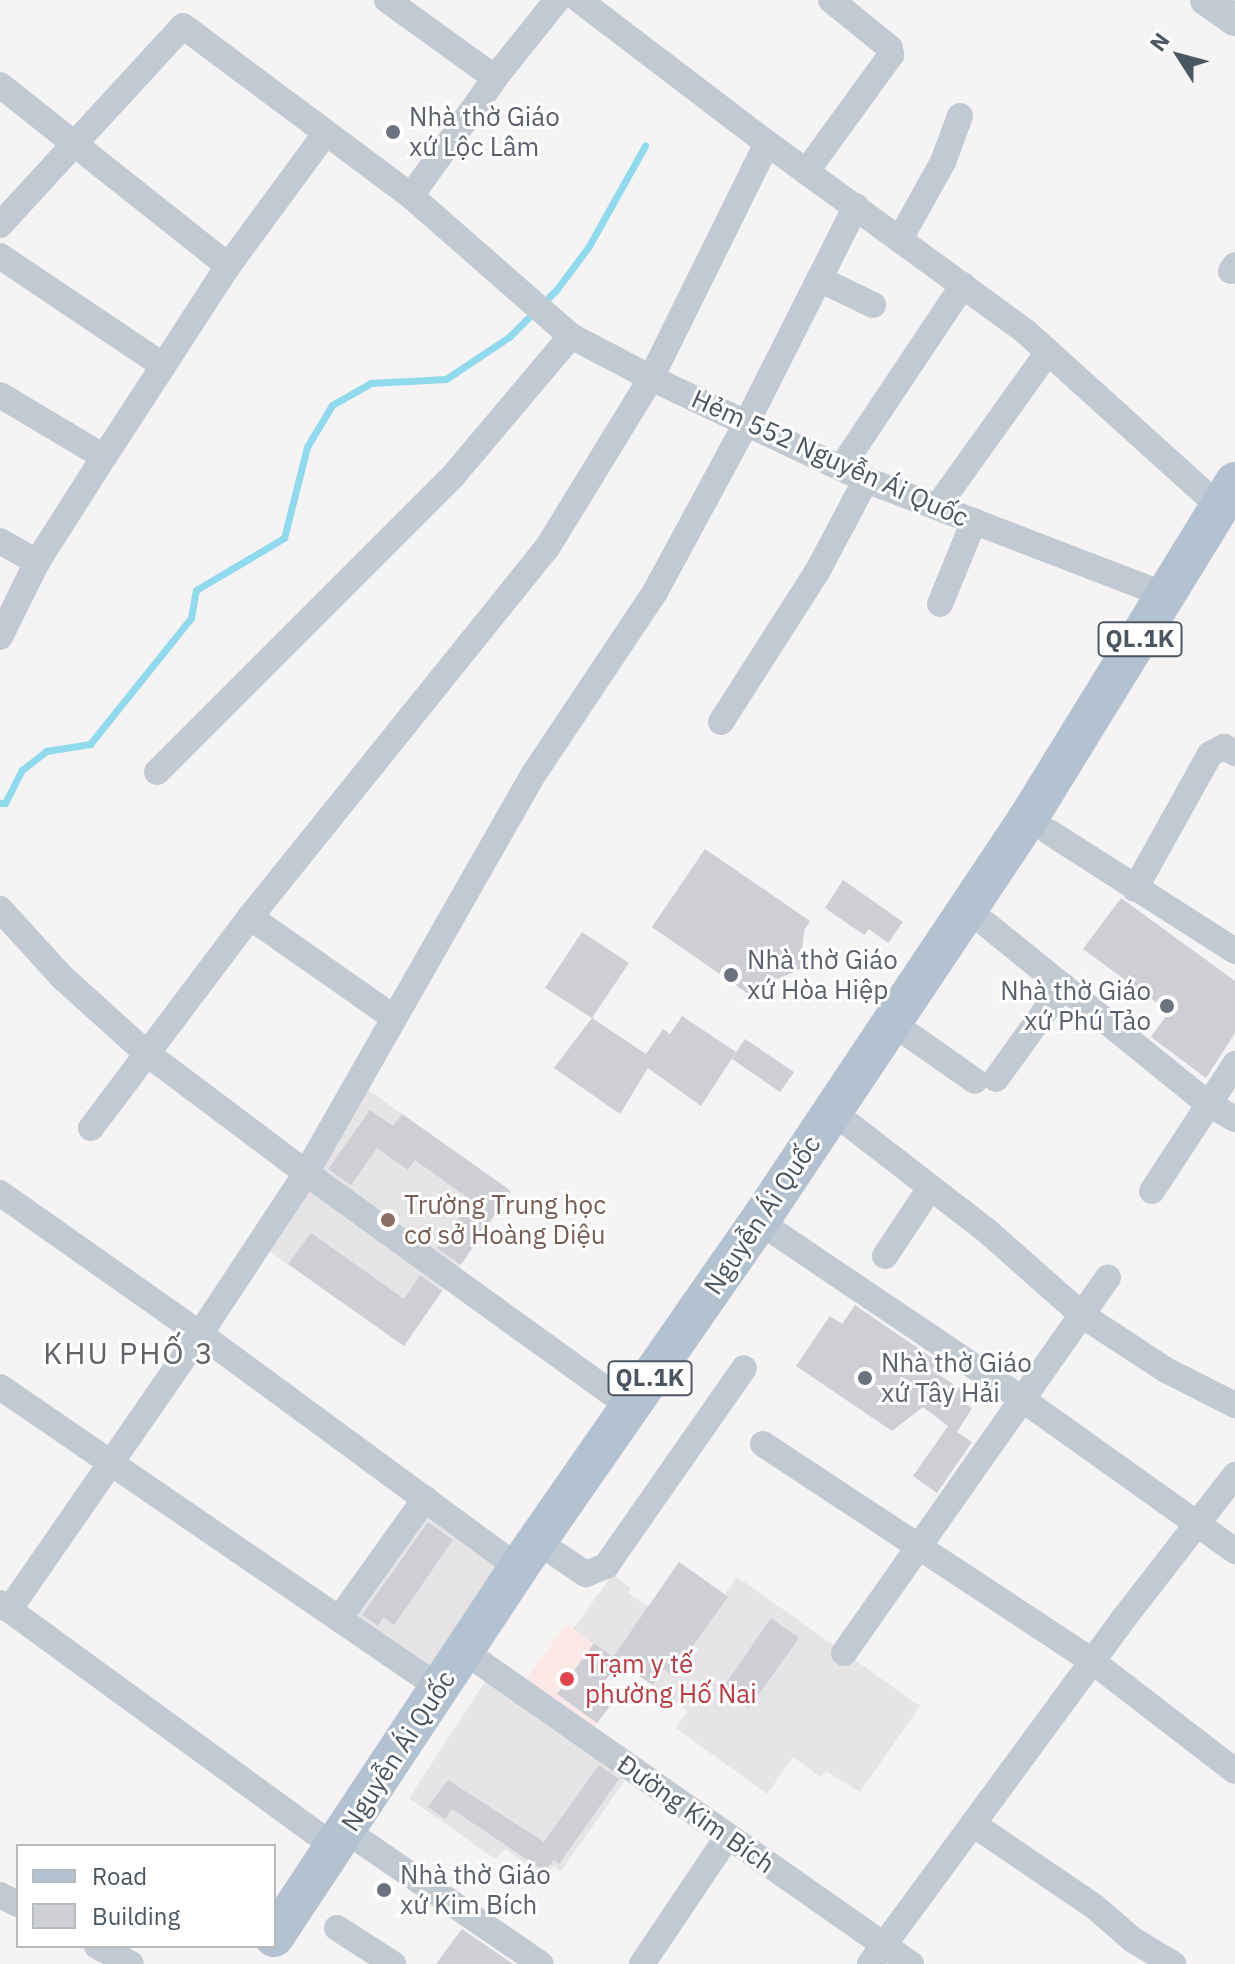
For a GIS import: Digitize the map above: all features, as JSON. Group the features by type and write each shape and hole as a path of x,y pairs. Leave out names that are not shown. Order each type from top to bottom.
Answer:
{"main road":[{"name":"Nguyễn Ái Quốc","path":"281,1964 350,1845 473,1657 556,1554 986,924 1166,595 1230,504"},
{"name":"Nguyễn Ái Quốc","path":"473,1657 518,1568 1035,837 1230,504"},
{"name":"Nguyễn Ái Quốc","path":"276,1935 350,1845"}],"street":[{"path":"411,196 495,78 557,0"},
{"path":"579,0 806,172 963,285 1230,504"},
{"path":"806,172 892,51 831,0"},
{"path":"1206,0 1235,20"},
{"path":"398,3 495,78"},
{"name":"Hẻm 552 Nguyễn Ái Quốc","path":"73,144 183,26 411,196 571,336 651,378 866,480 1166,595"},
{"path":"0,85 228,266"},
{"path":"900,239 943,162 960,116"},
{"path":"0,637 37,562 104,457 228,266 325,134"},
{"path":"91,1128 145,1052 250,917 547,548 651,378 767,143"},
{"path":"0,225 73,144"},
{"path":"541,1964 350,1845 5,1606 200,1334 306,1173 533,775 655,592 746,424 856,206"},
{"path":"0,256 164,366"},
{"path":"819,279 873,305"},
{"path":"841,468 963,285"},
{"path":"157,772 453,476 571,336"},
{"path":"937,507 1048,352"},
{"path":"0,395 104,457"},
{"path":"721,722 817,572 866,480"},
{"path":"940,604 974,521"},
{"path":"0,541 37,562"},
{"path":"1135,889 1210,754 1224,747 1235,753"},
{"path":"1035,837 1135,889 1235,951"},
{"path":"0,909 62,977 145,1052 306,1173 631,1407"},
{"path":"250,917 394,1018"},
{"path":"986,924 1208,1104 1235,1119"},
{"path":"911,1036 985,1080 1063,986"},
{"path":"1152,1191 1235,1064"},
{"path":"850,1125 1037,1272 1082,1315 1166,1370 1235,1405"},
{"path":"885,1256 930,1188"},
{"path":"0,1193 200,1334 518,1568"},
{"path":"776,1233 1022,1399 1199,1522 1235,1551"},
{"path":"844,1653 1108,1277"},
{"path":"556,1554 586,1574 606,1566 744,1368"},
{"path":"0,1387 449,1694"},
{"path":"763,1444 1092,1661 1235,1771"},
{"path":"877,1954 1092,1661 1235,1475"},
{"path":"339,1619 425,1499"},
{"name":"Đường Kim Bích","path":"473,1657 728,1836 877,1954 911,1964"},
{"path":"973,1824 1095,1907 1133,1940 1173,1964"},
{"path":"642,1964 728,1836"},
{"path":"337,1928 393,1964"},
{"path":"101,1948 131,1964"}],"shaded area":[{"name":"Trường Trung học cơ sở Hoàng Diệu","path":"364,1087 511,1191 404,1346 266,1249"},
{"path":"425,1506 505,1566 434,1675 350,1617"},
{"path":"679,1562 725,1594 737,1577 920,1706 860,1792 826,1771 821,1777 793,1757 767,1794 676,1728 688,1711 573,1629 613,1574 631,1588 628,1593 649,1607"},
{"name":"Trạm y tế phường Hố Nai","path":"566,1624 619,1662 595,1694 610,1706 591,1731 524,1683"},
{"path":"488,1677 628,1776 561,1871 554,1866 545,1878 505,1849 495,1859 409,1798"}],"building":[{"path":"705,849 810,921 804,931 800,969 769,983 757,1000 652,927"},
{"path":"843,880 903,922 888,943 869,929 864,935 825,908"},
{"path":"1121,898 1235,981 1235,1033 1206,1078 1151,1037 1169,1012 1083,949"},
{"path":"582,932 629,963 592,1018 545,988"},
{"path":"682,1016 736,1052 701,1106 648,1068 620,1114 554,1068 592,1018 646,1054 663,1029 670,1034"},
{"path":"745,1039 794,1072 780,1092 732,1059"},
{"path":"370,1110 393,1126 402,1114 511,1191 461,1265 437,1248 471,1200 415,1160 408,1170 377,1148 351,1185 328,1169"},
{"path":"311,1233 404,1299 420,1275 442,1291 404,1346 288,1264"},
{"path":"855,1305 938,1362 932,1370 968,1394 963,1402 972,1408 957,1432 972,1442 937,1493 913,1476 948,1426 923,1407 892,1431 796,1366 830,1316 842,1324"},
{"path":"428,1522 453,1540 394,1625 383,1617 378,1626 362,1615"},
{"path":"679,1562 728,1597 672,1675 664,1669 653,1685 619,1662 595,1695 610,1706 597,1723 557,1694 594,1643 613,1657"},
{"path":"771,1618 799,1638 749,1708 722,1689"},
{"path":"599,1765 619,1779 559,1864 554,1860 544,1871 452,1809 445,1819 428,1807 448,1780 544,1842"},
{"path":"462,1929 513,1964 436,1964"}],"waterway":[{"path":"0,803 5,803 22,770 46,751 90,744 191,618 196,590 284,538 307,447 332,405 371,383 446,379 509,337 557,289 589,246 645,146"}],"place":[{"name":"Nhà thờ Giáo xứ Lộc Lâm","path":"393,132"},
{"name":"Nhà thờ Giáo xứ Hòa Hiệp","path":"731,975"},
{"name":"Nhà thờ Giáo xứ Phú Tảo","path":"1167,1006"},
{"name":"Trường Trung học cơ sở Hoàng Diệu","path":"388,1220"},
{"name":"Nhà thờ Giáo xứ Tây Hải","path":"865,1378"},
{"name":"Trạm y tế phường Hố Nai","path":"567,1679"},
{"name":"Nhà thờ Giáo xứ Kim Bích","path":"384,1890"}],"district":[{"name":"KHU PHỐ 3","path":"129,1353"}]}
